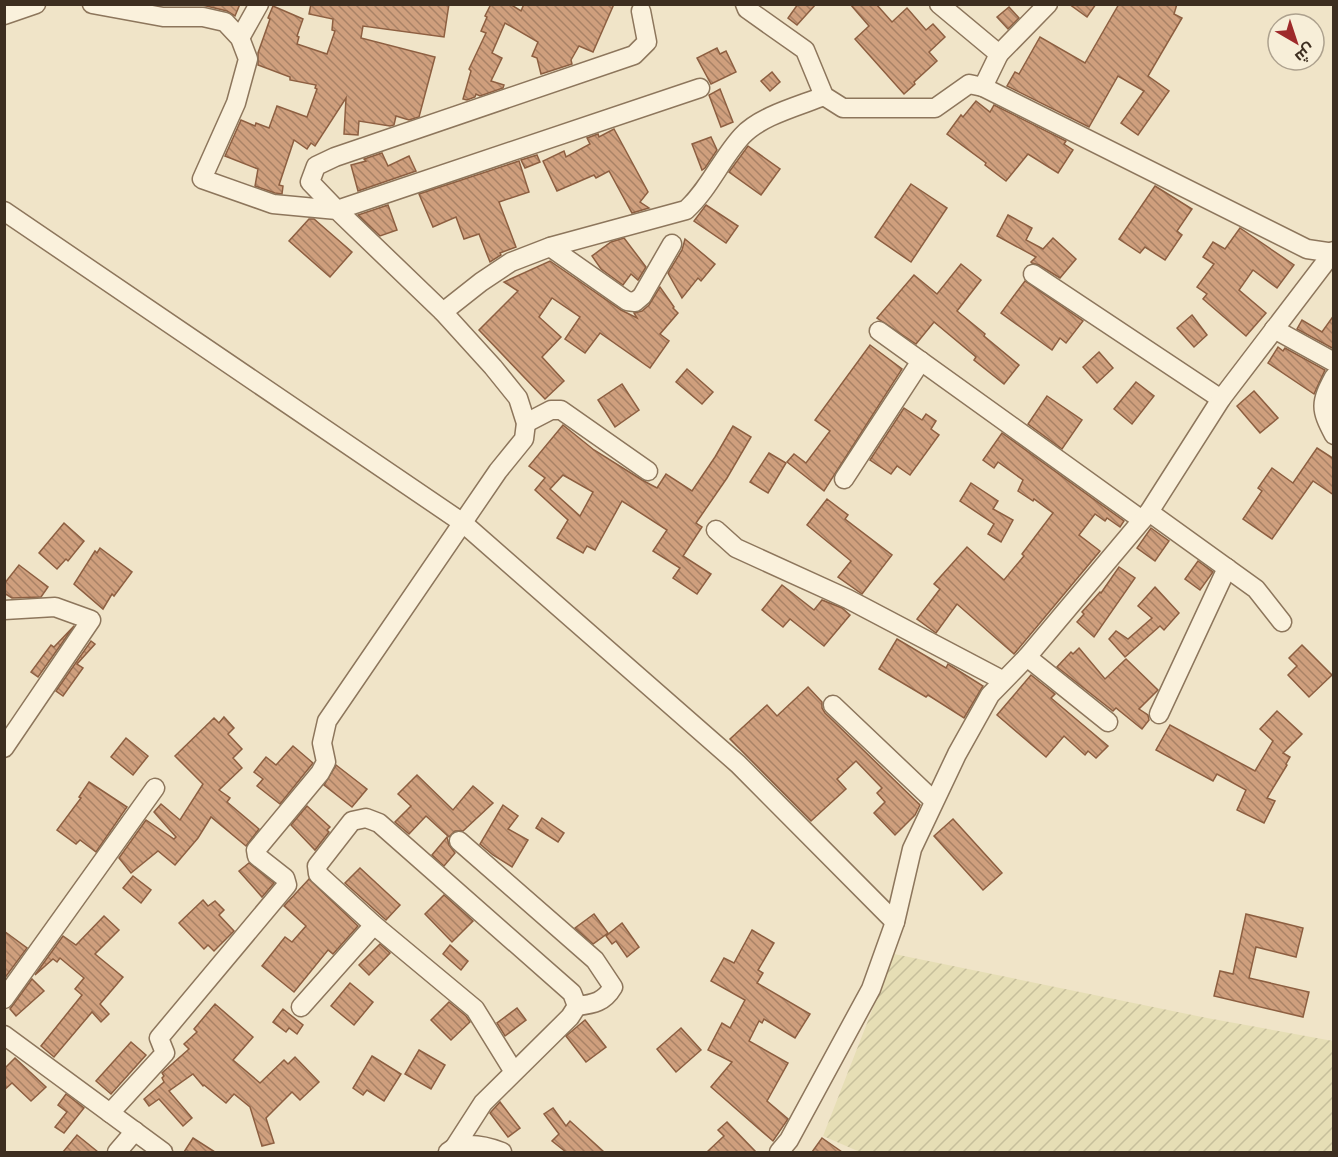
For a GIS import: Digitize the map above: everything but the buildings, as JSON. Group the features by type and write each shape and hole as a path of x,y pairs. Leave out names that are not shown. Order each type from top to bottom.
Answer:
{"street":[{"path":"4,15 36,4"},
{"path":"92,4 163,17 206,11 225,22 240,38 248,59 236,103 202,179 273,204 337,210 700,88"},
{"path":"240,38 259,4"},
{"path":"745,4 747,9 805,50 824,96 843,108 934,108 969,84 983,87 1307,249 1333,252"},
{"path":"939,4 999,54"},
{"path":"983,87 999,54 1048,4"},
{"path":"110,1113 165,1053 159,1038 287,885 285,878 257,856 256,850 320,773 326,762 322,743 327,721 498,471 524,439 526,423 518,398 443,312 310,182 316,166 335,157 634,55 647,42 641,11"},
{"path":"443,312 511,262 550,247 686,210 698,200 742,136 759,122 824,96"},
{"path":"4,212 463,523 738,764 895,922"},
{"path":"550,247 627,301 635,302 642,296 672,244"},
{"path":"779,1152 789,1140 871,988 895,922 912,849 934,801 990,695 1002,680 1027,657 1146,516 1221,399 1333,252"},
{"path":"1033,274 1221,399"},
{"path":"1274,329 1334,362"},
{"path":"879,331 1146,516 1227,568 1256,589 1282,622"},
{"path":"844,479 921,362"},
{"path":"1334,378 1322,404 1323,415 1334,435"},
{"path":"526,423 551,410 561,410 648,471"},
{"path":"716,530 736,548 848,599 1002,680"},
{"path":"1159,714 1227,568"},
{"path":"4,610 55,607 90,620 4,748"},
{"path":"1027,657 1108,722"},
{"path":"834,705 934,801"},
{"path":"4,999 155,788"},
{"path":"514,1072 475,1009 318,874 317,866 352,821 366,818 379,823 572,993 577,1006"},
{"path":"459,841 595,960 605,972 613,987 607,997 595,1004 577,1006"},
{"path":"301,1006 374,924"},
{"path":"451,1150 483,1103 570,1017 577,1006"},
{"path":"4,1035 163,1152"},
{"path":"117,1152 135,1131"},
{"path":"451,1150 477,1144 502,1152"}],"shaded area":[{"path":"894,954 1207,1018 1333,1041 1333,1152 860,1152 823,1136"}]}
